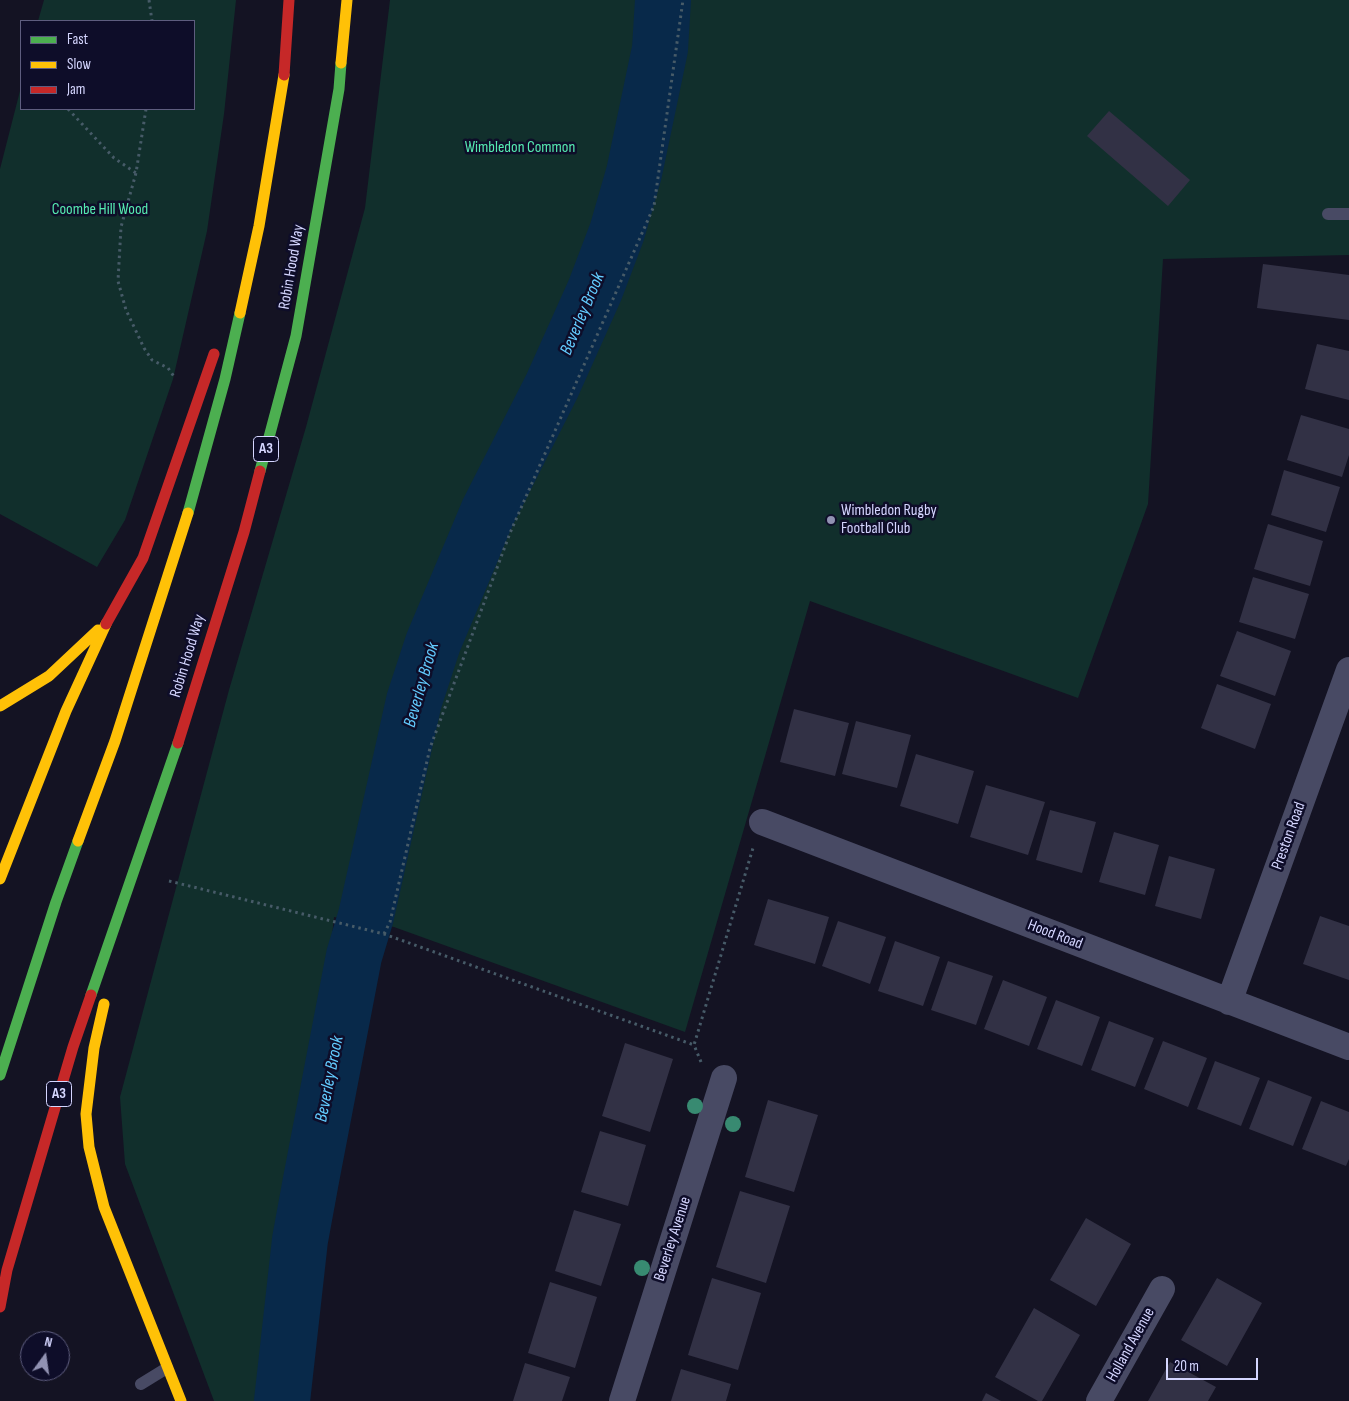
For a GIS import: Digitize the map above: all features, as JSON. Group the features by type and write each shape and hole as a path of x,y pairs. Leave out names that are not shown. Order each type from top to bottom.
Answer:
{"highway":[{"path":"0,1075 56,902 115,741 166,584 224,380 260,226 283,82 289,0"},
{"name":"Robin Hood Way","path":"0,1307 8,1270 73,1048 172,761 244,532 296,336 340,89 347,0"},
{"path":"225,323 260,226"},
{"path":"0,879 66,711 107,623 142,558 219,341"},
{"path":"0,706 48,676 107,623"},
{"path":"129,885 94,1048 86,1114 89,1147 96,1184 104,1207 181,1401"}],"street":[{"name":"Preston Road","path":"1229,1002 1349,670"},
{"name":"Hood Road","path":"762,822 1349,1047"},
{"name":"Beverley Avenue","path":"622,1401 714,1073"},
{"name":"Holland Avenue","path":"1099,1401 1162,1289"}],"lane":[{"path":"1328,214 1349,214"},
{"path":"141,1384 167,1368"}],"path":[{"path":"149,0 152,20"},
{"path":"384,934 390,922 430,748 510,533 654,206 683,0"},
{"path":"69,110 114,158 136,173"},
{"path":"146,110 136,173 121,227 118,280 126,310 144,348 152,360 168,368 178,382"},
{"path":"694,1045 762,822"},
{"path":"169,881 384,934 694,1045 714,1073"}],"green space":[{"name":"Coombe Hill Wood","path":"44,0 236,0 224,114 207,231 173,379 125,520 97,567 0,514 0,169 20,91 20,110 195,110 195,20 38,20"},
{"name":"Wimbledon Rugby Football Club","path":"390,0 1349,0 1349,255 1163,259 1148,504 1078,698 810,601 685,1032 394,927 334,917 332,936 381,949 334,1208 292,1201 263,1401 214,1401 125,1164 120,1097 229,690 306,427 365,208"}],"building":[{"path":"1109,111 1190,180 1168,206 1087,136"},
{"path":"1263,264 1349,275 1349,320 1257,308"},
{"path":"1317,344 1349,351 1349,400 1305,389"},
{"path":"1301,415 1349,429 1349,455 1342,477 1287,460"},
{"path":"1284,470 1340,487 1326,532 1271,515"},
{"path":"1268,524 1323,541 1310,586 1254,569"},
{"path":"1253,577 1309,594 1295,639 1239,622"},
{"path":"1237,631 1291,651 1275,696 1220,676"},
{"path":"1217,684 1271,704 1255,749 1201,728"},
{"path":"794,709 849,723 835,776 780,762"},
{"path":"856,721 911,735 897,788 842,774"},
{"path":"916,754 974,771 958,824 900,806"},
{"path":"986,785 1045,802 1028,855 970,837"},
{"path":"1050,810 1096,822 1082,873 1036,860"},
{"path":"1114,832 1159,845 1145,895 1099,882"},
{"path":"1169,856 1215,869 1201,919 1155,906"},
{"path":"768,899 829,917 815,964 754,945"},
{"path":"1320,916 1349,926 1349,980 1303,964"},
{"path":"838,921 886,937 870,984 822,966"},
{"path":"895,941 940,957 923,1006 878,991"},
{"path":"948,961 993,976 976,1025 931,1010"},
{"path":"1003,980 1047,997 1029,1046 984,1029"},
{"path":"1056,1000 1100,1017 1082,1066 1037,1049"},
{"path":"1109,1021 1154,1038 1135,1087 1091,1070"},
{"path":"1163,1041 1207,1058 1188,1107 1144,1089"},
{"path":"625,1043 673,1059 650,1132 602,1116"},
{"path":"1215,1061 1260,1078 1241,1126 1197,1109"},
{"path":"1268,1080 1312,1097 1293,1146 1249,1129"},
{"path":"768,1100 818,1115 794,1192 745,1177"},
{"path":"1321,1101 1349,1112 1349,1159 1346,1166 1302,1149"},
{"path":"600,1131 646,1145 628,1206 581,1192"},
{"path":"740,1191 790,1206 766,1283 716,1267"},
{"path":"574,1210 621,1224 601,1286 555,1271"},
{"path":"1086,1218 1131,1244 1096,1306 1050,1280"},
{"path":"712,1278 761,1293 738,1370 688,1355"},
{"path":"1217,1278 1262,1303 1227,1366 1181,1340"},
{"path":"550,1282 597,1297 575,1368 528,1353"},
{"path":"1034,1308 1080,1335 1042,1401 1038,1401 995,1377"},
{"path":"1170,1362 1216,1387 1208,1401 1148,1401"},
{"path":"525,1363 570,1377 562,1401 513,1401"},
{"path":"681,1369 731,1384 726,1401 671,1401"},
{"path":"986,1393 1001,1401 982,1401"}],"waterway":[{"name":"Beverley Brook","path":"282,1401 300,1240 311,1180 354,956 366,916 414,701 433,643 488,512 552,386 595,290 617,232 634,173 660,49 663,0"}],"traffic: fast":[{"path":"260,471 296,336 339,89 341,63"},
{"path":"188,513 225,379 240,313"},
{"path":"91,995 178,743"},
{"path":"0,1075 56,902 78,841"}],"traffic: slow":[{"path":"341,63 347,0"},
{"path":"240,313 259,226 284,75"},
{"path":"78,841 115,741 188,513"},
{"path":"0,879 66,711 106,624"},
{"path":"0,706 49,676 98,630"},
{"path":"104,1004 94,1048 86,1114 89,1147 104,1207 181,1401"}],"traffic: jam":[{"path":"284,75 289,0"},
{"path":"106,624 143,558 214,354"},
{"path":"178,743 244,532 260,471"},
{"path":"0,1307 7,1270 73,1047 91,995"}],"place":[{"name":"Wimbledon Rugby Football Club","path":"831,520"}],"park label":[{"name":"Wimbledon Common","path":"520,148"}]}
